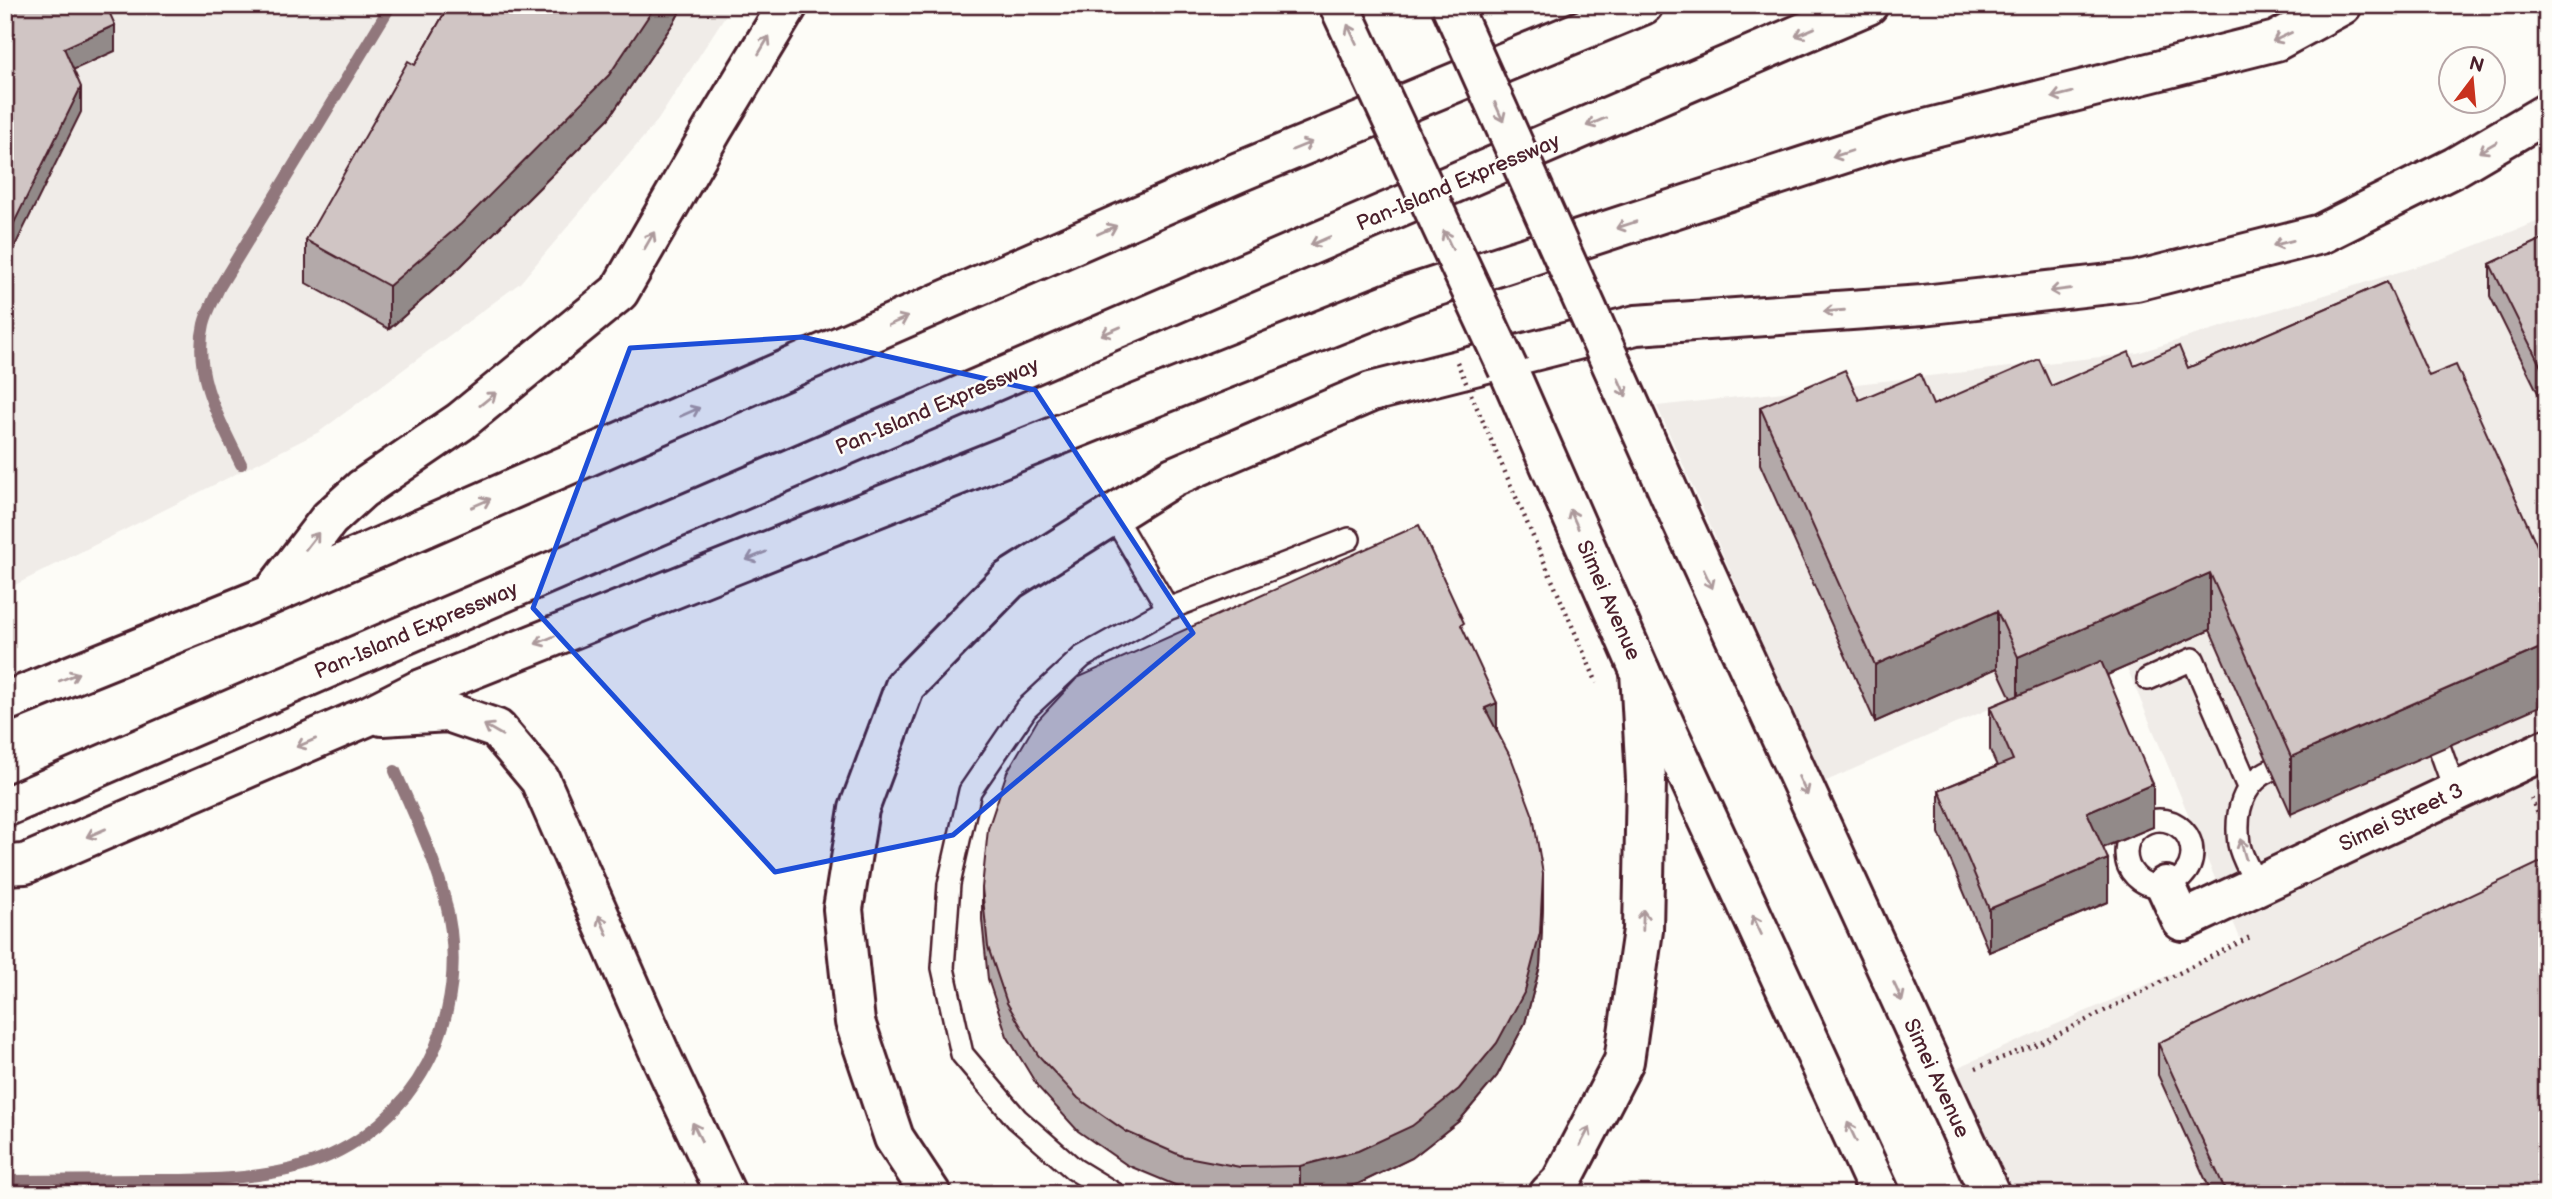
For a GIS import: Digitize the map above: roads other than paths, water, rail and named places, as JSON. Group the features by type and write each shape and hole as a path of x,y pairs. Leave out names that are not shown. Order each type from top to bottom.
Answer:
{"main road":[{"path":"270,595 330,519 362,489 460,422 619,292 788,5"},
{"name":"Simei Avenue","path":"1339,5 1508,369 1640,671 1880,1194"},
{"name":"Simei Avenue","path":"1451,5 1679,517 1990,1194"},
{"path":"5,702 270,595 1239,172 1643,5"},
{"name":"Pan-Island Expressway","path":"5,807 1868,5"},
{"path":"5,865 25,864 368,716 430,686 1410,295 1894,137 2276,41 2342,5"},
{"path":"931,1194 894,1138 855,1022 843,909 859,809 905,686 1009,580 1173,477 1371,392 1636,325 1923,305 2136,281 2321,234 2455,166 2547,113"},
{"path":"1549,1194 1561,1182 1625,1061 1643,930 1646,780 1640,671"},
{"path":"368,716 448,712 497,729 540,780 661,1056 726,1194"},
{"name":"Simei Street 3","path":"2165,886 2182,920 2547,749"}],"lane":[{"path":"1113,514 1168,608"},
{"path":"1115,1194 1074,1169 1017,1119 962,1054 943,968 948,884 971,791 1026,709 1082,657 1168,608 1349,540"},
{"path":"2148,679 2193,659 2248,787"},
{"path":"2441,749 2455,792"},
{"path":"2256,884 2239,845 2239,812 2244,792 2259,776 2271,770"}],"waterway":[{"path":"241,464 217,414 205,379 201,343 205,319 219,288 391,5"},
{"path":"5,1181 203,1179 274,1173 331,1155 365,1135 394,1110 417,1081 435,1047 447,1011 452,972 451,931 442,890 429,849 395,771"}]}
